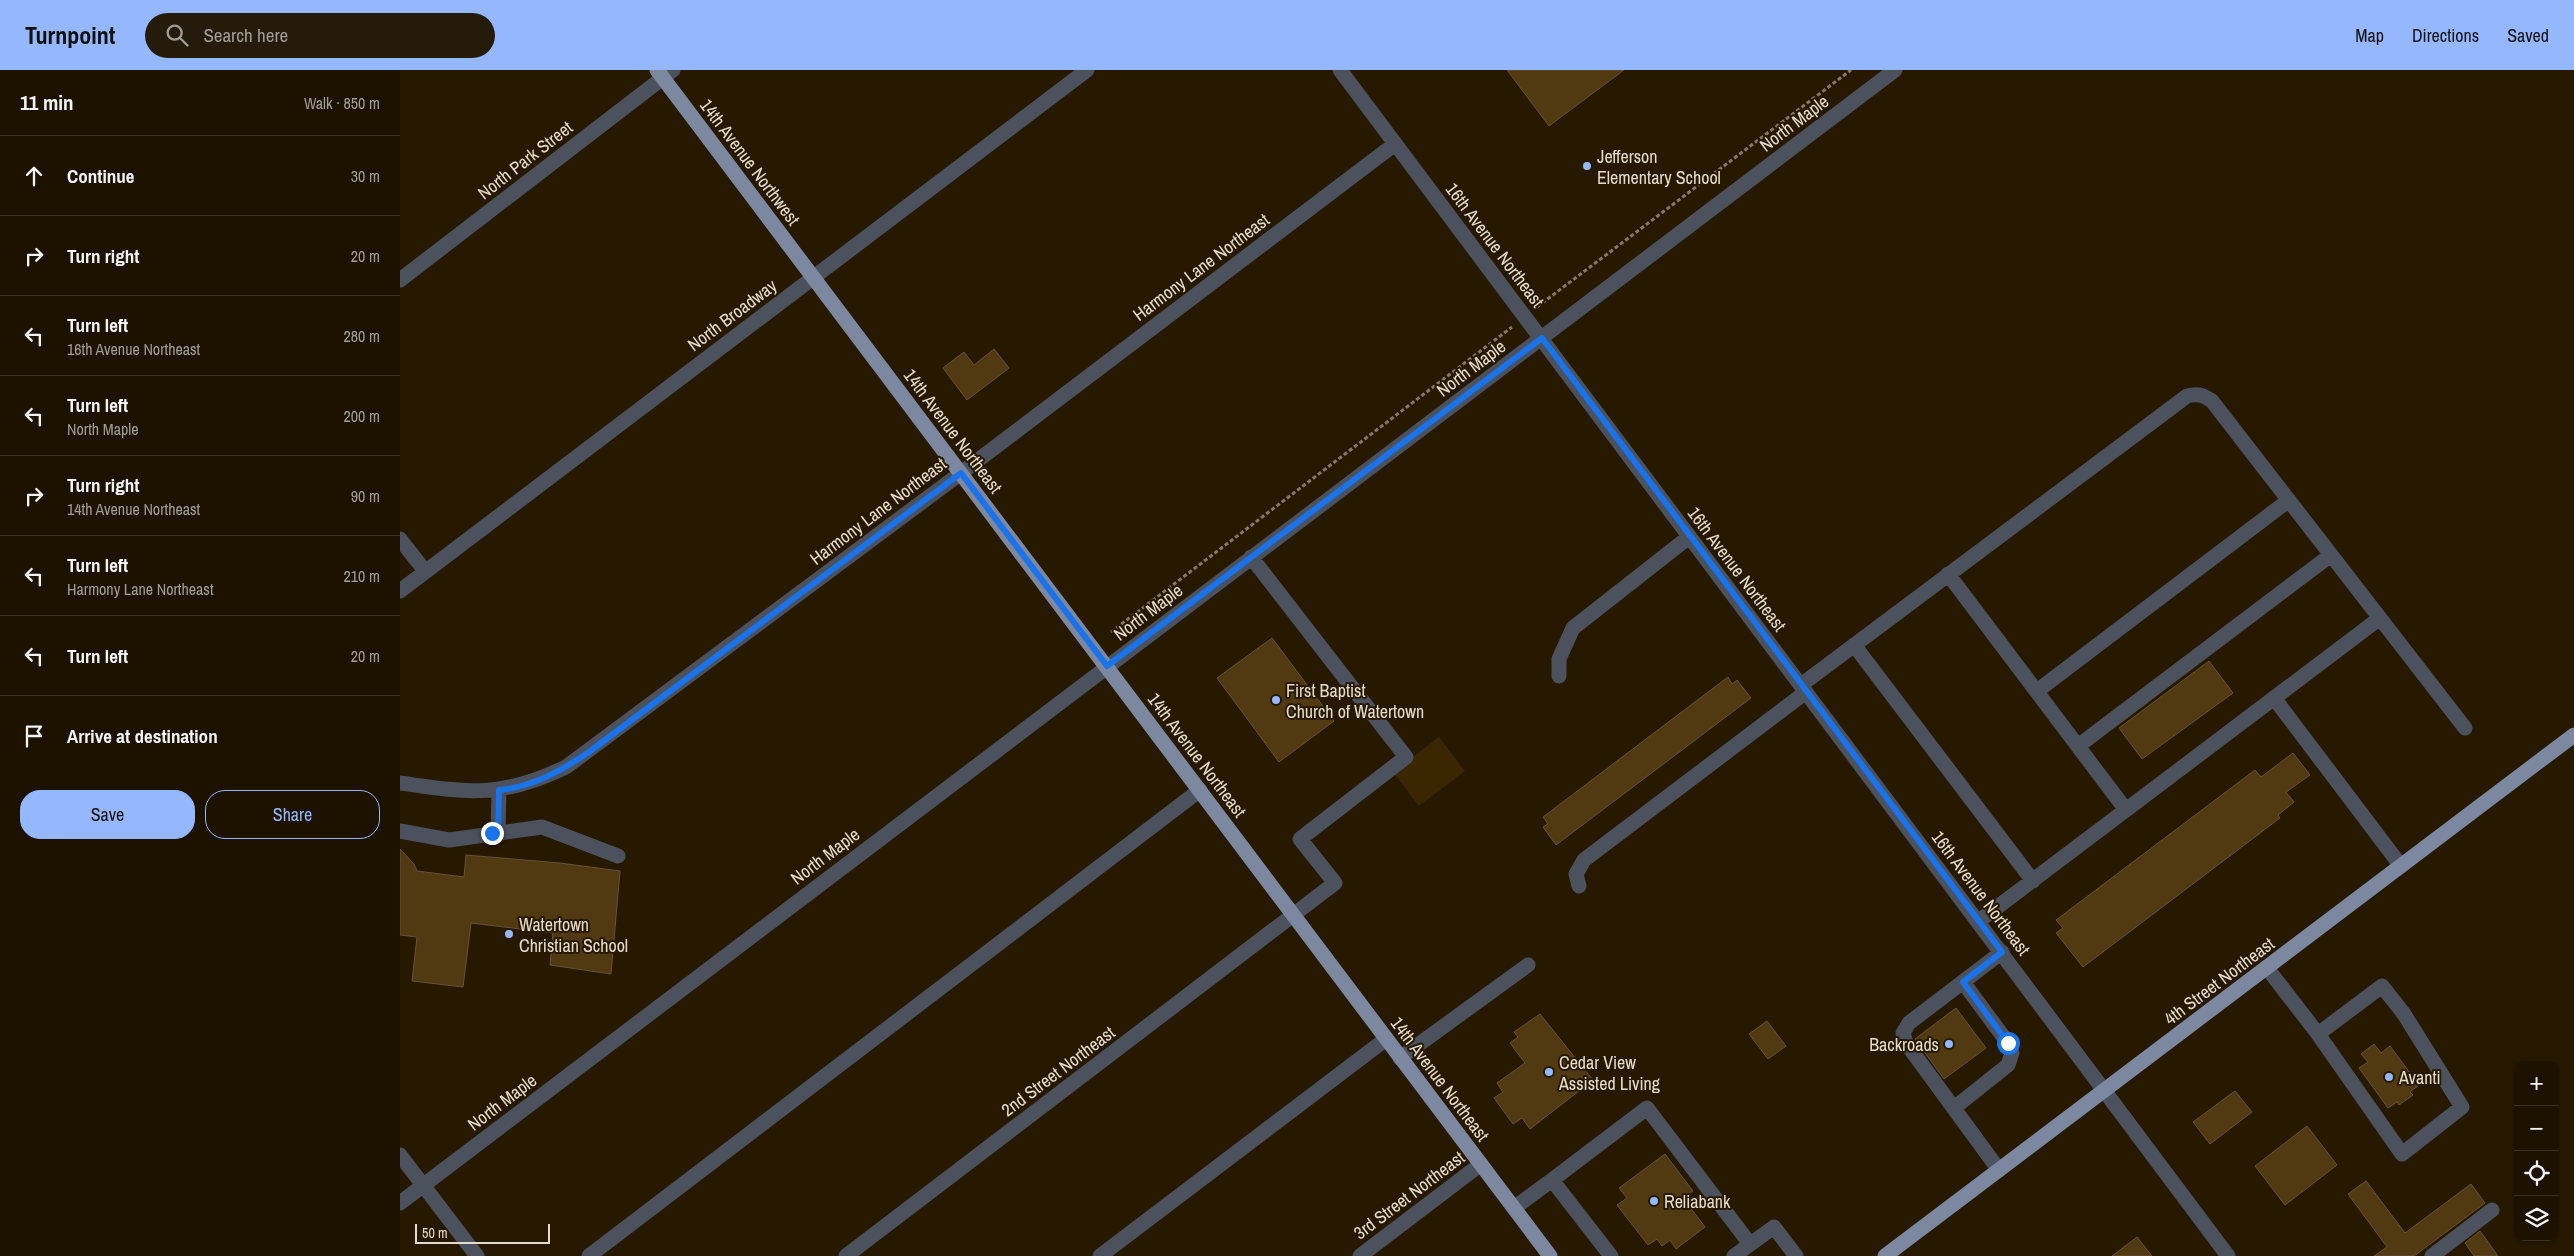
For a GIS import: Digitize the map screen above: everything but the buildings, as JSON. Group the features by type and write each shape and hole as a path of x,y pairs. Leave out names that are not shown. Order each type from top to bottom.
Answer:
{"main road":[{"name":"14th Avenue Northwest","path":"664,73 813,277"},
{"name":"14th Avenue Northeast","path":"813,277 1550,1256"},
{"name":"4th Street Northeast","path":"1885,1256 2574,735"}],"street":[{"name":"North Broadway","path":"400,591 1087,70"},
{"name":"16th Avenue Northeast","path":"1340,70 2106,1090 2228,1256"},
{"name":"North Maple","path":"400,1203 1895,70"},
{"name":"North Park Street","path":"400,280 664,73"},
{"name":"Harmony Lane Northeast","path":"400,782 455,790 499,790 537,781 566,768 961,473 1395,144"},
{"path":"1579,886 1576,874 1584,860 1803,688 1854,645 2187,396 2195,394 2204,396 2212,401 2466,728"},
{"path":"2037,691 2289,500"},
{"path":"1559,676 1559,659 1573,628 1689,537"},
{"path":"400,539 425,571"},
{"path":"2078,746 2331,555"},
{"name":"2nd Street Northeast","path":"846,1256 1335,883 1300,839 1406,757 1251,557"},
{"path":"1948,574 2126,810"},
{"path":"1979,922 2380,618"},
{"path":"1854,645 2033,881"},
{"path":"2274,698 2401,866"},
{"path":"498,832 499,790"},
{"path":"589,1256 1200,790"},
{"path":"400,831 449,840 542,827 618,856"},
{"path":"1999,1170 1906,1043 1903,1033 1909,1023 2002,952"},
{"path":"1400,1058 1528,965"},
{"path":"2267,968 2318,1034 2402,1154 2462,1107 2404,1014 2382,986 2318,1034"},
{"path":"1954,1108 2008,1065 2012,1053 2008,1043 1963,982"},
{"path":"1100,1256 1386,1039"},
{"path":"1514,1208 1647,1108 1750,1244"},
{"path":"400,1155 477,1256"},
{"name":"3rd Street Northeast","path":"1360,1256 1481,1164"},
{"path":"1552,1180 1611,1256"},
{"path":"2432,1256 2492,1210"},
{"path":"1734,1256 1774,1227 1796,1256"}],"path":[{"path":"1111,632 1851,70"}],"shaded area":[{"path":"1439,737 1465,771 1419,806 1393,772"}],"place":[{"name":"Jefferson Elementary School","path":"1587,166"},
{"name":"First Baptist Church of Watertown","path":"1276,700"},
{"name":"Watertown Christian School","path":"509,934"},
{"name":"Backroads","path":"1949,1044"},
{"name":"Cedar View Assisted Living","path":"1549,1072"},
{"name":"Avanti","path":"2389,1077"},
{"name":"Reliabank","path":"1654,1201"}],"route":[{"path":"492,833 498,832 499,790 537,781 566,768 961,473 1107,666 1542,338 1689,537 2002,952 1963,982 2008,1043"}]}
